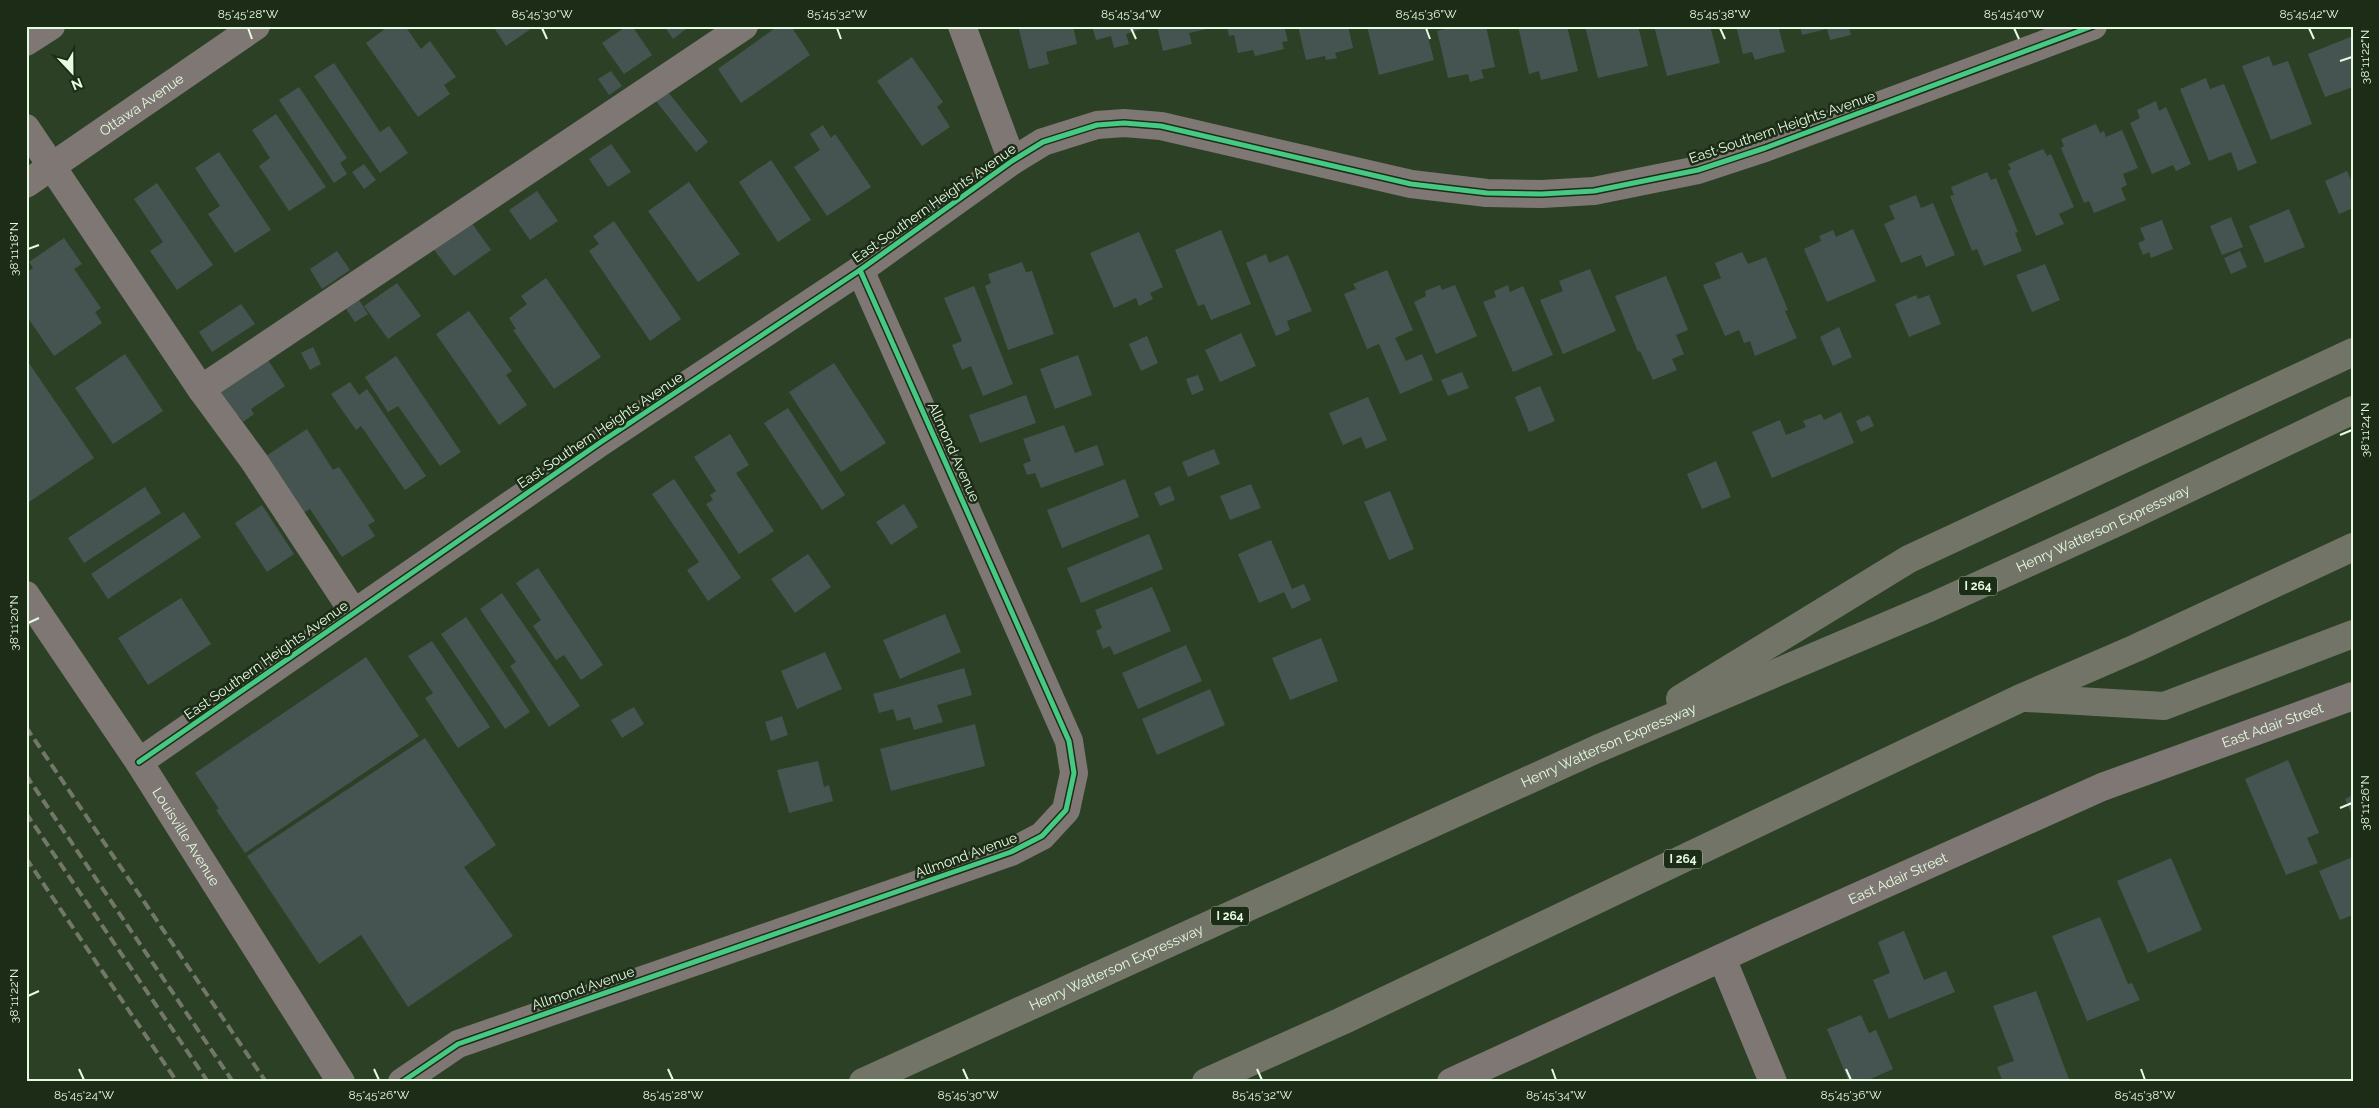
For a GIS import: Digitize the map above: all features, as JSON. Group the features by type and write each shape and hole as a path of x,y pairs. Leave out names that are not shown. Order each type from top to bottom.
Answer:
{"highway":[{"path":"1597,749 1908,559 2353,352"},
{"name":"Henry Watterson Expressway","path":"863,1082 1597,749 1931,607 2120,521 2353,410"},
{"name":"I 264","path":"1206,1082 1342,1021 2023,698 2136,648 2353,547"},
{"path":"2023,698 2164,706 2353,634"}],"street":[{"path":"26,42 51,26"},
{"name":"Ottawa Avenue","path":"26,184 256,26"},
{"path":"201,389 744,26"},
{"path":"962,26 1012,160"},
{"name":"East Southern Heights Avenue","path":"139,762 601,442 860,270 1012,160 1043,142 1097,125 1124,123 1161,126 1411,184 1487,193 1542,194 1594,192 1698,170 1765,148 2093,26"},
{"path":"26,128 201,389 254,461 354,613"},
{"name":"Allmond Avenue","path":"402,1082 458,1044 1011,852 1042,836 1066,810 1074,773 1069,741 860,270"},
{"name":"Louisville Avenue","path":"26,595 139,762 341,1082"},
{"name":"East Adair Street","path":"1451,1082 2102,787 2353,696"},
{"path":"1722,958 1774,1082"}],"building":[{"path":"389,26 405,26 421,49 430,41 456,77 444,85 450,94 418,117 366,43"},
{"path":"493,26 535,26 506,46"},
{"path":"627,26 632,26 652,55 624,74 602,43"},
{"path":"664,26 690,26 673,39"},
{"path":"778,26 791,26 810,55 741,103 718,69"},
{"path":"1018,26 1073,26 1077,44 1046,52 1049,64 1029,69"},
{"path":"1092,26 1141,26 1142,29 1126,34 1129,44 1114,48 1111,36 1096,40"},
{"path":"1157,26 1215,27 1189,33 1192,44 1163,51"},
{"path":"1227,26 1284,26 1288,41 1282,42 1284,49 1255,56 1253,50 1238,53 1234,35 1229,36"},
{"path":"1298,26 1348,26 1353,48 1335,53 1337,58 1326,60 1325,56 1306,60"},
{"path":"1367,26 1425,26 1434,60 1379,75"},
{"path":"1458,26 1486,26 1495,67 1481,70 1484,78 1470,82 1468,74 1448,78 1437,31"},
{"path":"1518,26 1567,26 1578,71 1541,80 1539,71 1529,74"},
{"path":"1585,26 1638,26 1648,66 1598,78"},
{"path":"1654,26 1710,26 1720,63 1667,76"},
{"path":"1736,26 1778,26 1785,52 1755,60 1752,52 1743,54"},
{"path":"1800,26 1848,26 1851,35 1830,40 1827,29 1802,35"},
{"path":"2353,36 2353,87 2325,97 2308,54"},
{"path":"2269,56 2273,66 2288,61 2312,124 2271,140 2242,66"},
{"path":"912,57 943,102 937,107 950,127 922,146 877,81"},
{"path":"334,63 380,132 389,126 408,153 380,173 314,76"},
{"path":"611,71 622,86 609,95 598,79"},
{"path":"2206,78 2210,89 2224,84 2257,163 2238,171 2231,152 2209,161 2180,89"},
{"path":"299,87 347,158 340,163 347,174 334,183 279,100"},
{"path":"668,92 708,142 696,152 656,101"},
{"path":"2156,101 2159,111 2166,107 2191,164 2176,171 2173,165 2152,174 2130,123 2140,118 2137,110"},
{"path":"276,114 326,187 289,211 259,166 270,158 252,130"},
{"path":"2096,124 2100,133 2104,131 2106,137 2122,130 2138,168 2123,174 2127,185 2121,188 2126,200 2094,213 2089,201 2084,203 2061,148 2064,146 2061,139"},
{"path":"823,125 831,138 835,134 871,187 827,216 794,167 820,150 810,134"},
{"path":"611,144 631,172 608,187 589,159"},
{"path":"2043,149 2047,156 2051,154 2074,207 2059,214 2064,224 2036,236 2008,171 2011,169 2008,164"},
{"path":"219,152 271,230 235,253 208,214 220,206 195,168"},
{"path":"771,160 811,220 778,242 739,182"},
{"path":"364,164 376,180 364,189 352,172"},
{"path":"2347,171 2353,185 2353,208 2339,214 2325,181"},
{"path":"1987,172 1991,180 1996,178 2018,232 2015,233 2022,251 1984,266 1977,249 1972,251 1950,196 1954,195 1951,187"},
{"path":"689,182 740,254 698,282 648,211"},
{"path":"157,183 213,265 177,290 150,251 163,242 134,199"},
{"path":"537,191 558,221 530,240 509,210"},
{"path":"1916,195 1921,208 1933,203 1955,255 1926,267 1921,255 1901,263 1884,224 1895,219 1889,206"},
{"path":"2289,209 2305,247 2265,263 2249,226"},
{"path":"2231,217 2243,247 2222,255 2210,226"},
{"path":"2162,220 2173,249 2151,258 2149,252 2143,255 2138,243 2145,240 2140,228"},
{"path":"614,221 681,319 650,341 589,251 599,244 593,236"},
{"path":"471,222 491,250 454,276 432,247"},
{"path":"1853,229 1876,281 1827,302 1804,249 1821,241 1819,236 1833,230 1836,237"},
{"path":"1221,230 1251,304 1211,320 1204,304 1198,306 1175,250"},
{"path":"1139,232 1163,287 1150,293 1153,299 1139,306 1136,298 1114,308 1090,253"},
{"path":"64,238 82,264 74,269 101,308 95,312 102,323 54,356 26,315 26,273 33,268 29,262"},
{"path":"337,251 350,270 322,289 310,269"},
{"path":"2240,251 2247,267 2231,274 2224,258"},
{"path":"1742,252 1748,264 1766,257 1788,310 1785,311 1797,338 1755,356 1750,341 1744,343 1739,330 1725,336 1703,285 1721,278 1715,263"},
{"path":"1266,254 1269,263 1288,255 1312,311 1287,321 1290,330 1276,336 1246,263"},
{"path":"1022,262 1026,272 1032,271 1054,334 1008,350 985,286 991,283 988,274"},
{"path":"2045,264 2060,300 2032,312 2016,275"},
{"path":"1590,269 1616,331 1563,354 1540,300 1563,291 1559,281"},
{"path":"1387,270 1413,330 1395,338 1406,361 1422,354 1433,380 1400,394 1379,344 1367,349 1344,294 1356,289 1353,284"},
{"path":"1666,276 1688,330 1676,335 1684,354 1672,359 1677,370 1653,380 1640,351 1638,352 1615,296"},
{"path":"546,278 601,357 554,389 513,330 516,329 509,318 527,304 521,296"},
{"path":"397,283 421,316 388,339 364,306"},
{"path":"1440,285 1442,290 1455,285 1477,336 1436,354 1414,302 1426,296 1425,291"},
{"path":"1508,285 1510,292 1523,286 1553,355 1513,372 1483,302 1496,297 1494,291"},
{"path":"974,286 1013,384 983,396 971,366 962,370 952,345 962,341 944,298"},
{"path":"1916,295 1918,299 1929,295 1941,324 1909,337 1895,304"},
{"path":"359,300 368,314 355,322 346,309"},
{"path":"241,304 255,324 212,352 199,332"},
{"path":"469,311 512,371 506,375 527,405 499,425 436,334"},
{"path":"1839,327 1852,357 1833,366 1820,337"},
{"path":"1241,333 1256,366 1220,382 1205,350"},
{"path":"1147,336 1158,363 1141,371 1129,344"},
{"path":"313,347 321,364 310,370 301,353"},
{"path":"125,354 163,411 113,444 75,388"},
{"path":"1078,355 1092,395 1055,409 1040,369"},
{"path":"396,356 461,452 440,466 398,406 388,412 365,377"},
{"path":"26,359 94,458 26,504"},
{"path":"268,360 285,386 251,409 254,414 243,422 239,416 236,419 219,394"},
{"path":"834,363 886,443 841,472 789,392"},
{"path":"1462,372 1469,388 1448,396 1441,380"},
{"path":"1198,375 1204,390 1192,395 1186,379"},
{"path":"350,382 359,395 367,389 426,476 405,490 361,426 356,430 331,394"},
{"path":"1540,386 1555,421 1529,432 1515,397"},
{"path":"1026,395 1036,423 980,443 969,415"},
{"path":"1368,397 1387,440 1366,449 1361,437 1343,445 1329,413"},
{"path":"788,408 845,495 822,510 764,423"},
{"path":"1841,412 1854,443 1772,478 1752,432 1780,420 1786,435 1806,427 1803,421 1821,414 1824,420"},
{"path":"1869,415 1874,426 1861,432 1856,421"},
{"path":"1064,425 1075,453 1097,445 1104,465 1041,488 1035,473 1027,475 1023,464 1031,461 1023,439"},
{"path":"307,429 333,470 339,467 375,521 368,525 375,536 342,557 310,509 303,513 266,456"},
{"path":"730,434 749,465 736,473 774,531 739,554 706,504 713,500 710,495 716,491 694,457"},
{"path":"1214,449 1220,464 1188,477 1182,462"},
{"path":"1716,461 1731,497 1702,509 1687,474"},
{"path":"674,479 741,578 708,601 687,570 699,562 652,494"},
{"path":"1125,479 1139,517 1062,548 1047,510"},
{"path":"1251,484 1261,508 1230,520 1220,496"},
{"path":"1170,486 1175,500 1160,506 1154,493"},
{"path":"145,487 161,513 84,563 68,538"},
{"path":"1390,491 1414,549 1389,560 1364,502"},
{"path":"904,504 918,527 891,545 876,522"},
{"path":"262,505 294,554 267,572 235,523"},
{"path":"184,512 201,537 108,599 91,574"},
{"path":"1149,534 1163,569 1081,603 1067,568"},
{"path":"1271,540 1292,589 1304,584 1311,600 1292,609 1284,592 1259,603 1238,554"},
{"path":"808,554 831,587 795,613 771,579"},
{"path":"538,568 603,665 581,680 564,655 556,660 533,626 541,620 516,583"},
{"path":"1152,587 1171,631 1114,655 1110,646 1103,649 1096,631 1102,628 1095,610"},
{"path":"502,593 580,706 549,727 510,666 516,662 480,609"},
{"path":"181,598 211,644 148,685 118,638"},
{"path":"945,614 961,652 900,679 883,640"},
{"path":"466,617 530,712 505,729 441,634"},
{"path":"1321,638 1338,681 1290,700 1272,658"},
{"path":"432,641 490,727 458,748 425,698 433,693 408,656"},
{"path":"1186,645 1202,681 1138,709 1122,673"},
{"path":"825,652 842,689 797,709 781,671"},
{"path":"366,657 419,736 245,853 216,810 219,809 195,773"},
{"path":"964,668 972,695 937,705 943,722 914,730 910,717 897,721 893,709 879,713 873,694"},
{"path":"1210,689 1225,725 1157,755 1142,719"},
{"path":"634,707 644,724 622,738 611,720"},
{"path":"782,716 788,735 771,741 765,722"},
{"path":"975,724 985,766 891,791 880,749"},
{"path":"425,738 496,845 464,867 513,936 408,1007 361,935 319,964 247,856"},
{"path":"2288,760 2319,833 2307,838 2318,863 2286,875 2245,779"},
{"path":"818,761 824,787 829,785 833,801 789,813 777,770"},
{"path":"2353,795 2353,817 2345,799"},
{"path":"2353,857 2353,915 2340,920 2319,871"},
{"path":"2171,858 2202,930 2148,953 2117,881"},
{"path":"2100,917 2128,984 2132,983 2140,1000 2087,1021 2052,936"},
{"path":"1904,931 1924,980 1946,971 1955,992 1889,1019 1873,980 1890,973 1878,942"},
{"path":"2036,991 2070,1082 2003,1082 1997,1067 2014,1061 1993,1006"},
{"path":"1861,1015 1869,1033 1876,1030 1893,1069 1864,1082 1849,1082 1827,1029"}],"railway":[{"path":"26,727 266,1082"},
{"path":"26,775 233,1082"},
{"path":"26,813 208,1082"},
{"path":"26,858 177,1082"}],"cycle path":[{"path":"139,762 601,442 860,270 1012,161 1043,142 1097,125 1124,123 1161,126 1411,184 1487,193 1542,194 1594,191 1698,170 1765,148 2093,26"},
{"path":"402,1082 458,1044 1011,852 1042,836 1066,810 1074,773 1069,741 860,270"}]}
